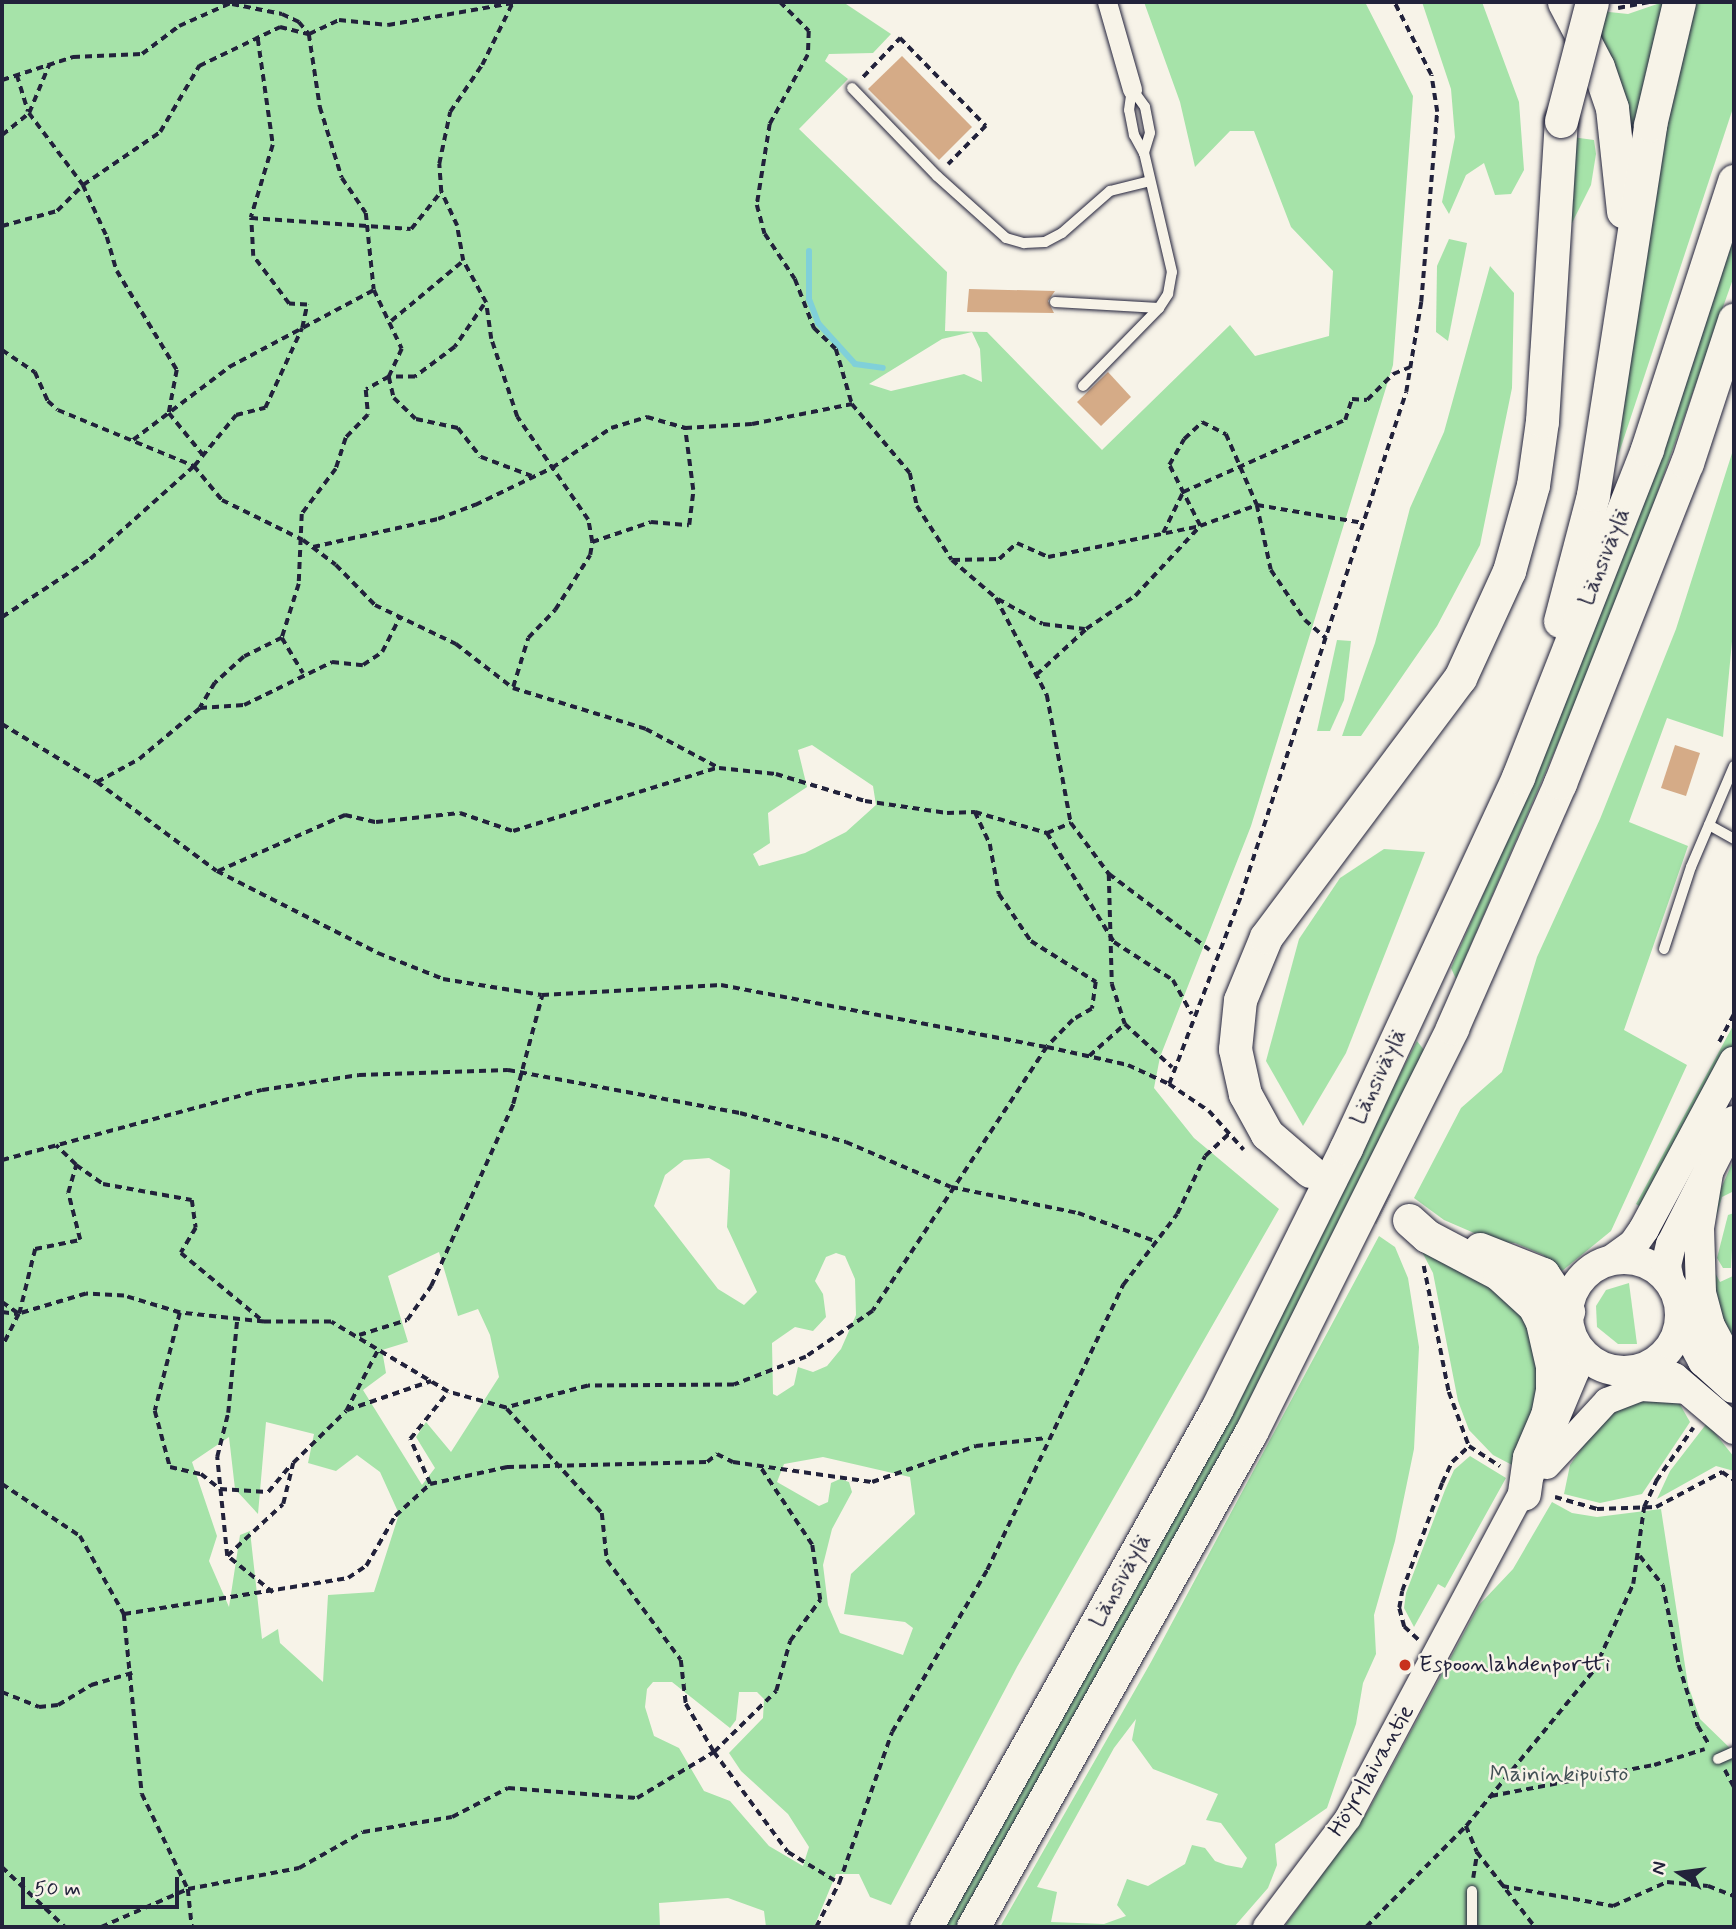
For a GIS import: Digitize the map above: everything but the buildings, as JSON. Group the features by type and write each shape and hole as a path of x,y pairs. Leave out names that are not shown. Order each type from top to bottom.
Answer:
{"highway":[{"path":"1563,2 1598,67 1612,108 1626,266"},
{"path":"1518,777 1593,495 1626,266 1650,125 1679,2"},
{"path":"1310,1171 1267,1134 1245,1094 1235,1049 1240,1000 1266,937 1460,678 1509,571 1533,485 1542,421 1561,121 1603,4"},
{"name":"Länsiväylä","path":"926,1927 1216,1410 1316,1213 1518,777 1647,449 1734,181"},
{"name":"Länsiväylä","path":"973,1927 1251,1432 1452,1028 1560,783 1687,463 1734,320"},
{"path":"1530,1488 1529,1457 1547,1415 1552,1390 1552,1366 1542,1322 1534,1307 1499,1273 1427,1236 1400,1216 1531,1267 1553,1284 1571,1325"}],"main road":[{"path":"1734,1062 1633,1245 1581,1278 1571,1325 1603,1367 1668,1374 1734,1429"},
{"path":"1734,1121 1667,1254 1669,1280 1676,1293 1681,1320 1703,1361 1734,1390"},
{"path":"1709,1167 1699,1227 1701,1293 1710,1326 1734,1371"},
{"path":"1612,1260 1643,1262 1669,1280"},
{"path":"1636,1370 1668,1350 1681,1320"},
{"name":"Höyrylaivantie","path":"1266,1927 1348,1818 1530,1488 1576,1372 1571,1325"},
{"name":"Höyrylaivantie","path":"1530,1488 1580,1410 1606,1384 1636,1370"},
{"path":"1546,1466 1607,1401 1641,1388 1689,1391"}],"street":[{"path":"1107,2 1132,89"}],"lane":[{"path":"852,88 937,176 997,231 1024,243 1045,242 1062,233 1110,191 1150,181"},
{"path":"1132,89 1145,107 1149,124 1149,144 1144,153"},
{"path":"1083,386 1159,308 1168,295 1171,272 1144,153 1138,146 1129,110 1132,89"},
{"path":"1055,302 1159,308"},
{"path":"1664,949 1709,825 1734,769"},
{"path":"1709,825 1734,839"},
{"path":"1718,1759 1734,1752"},
{"path":"1472,1891 1472,1927"}],"path":[{"path":"2,226 57,211 83,185 160,132 199,66 279,27 309,34 339,20 388,25 513,2"},
{"path":"513,2 482,65 450,113 439,164 441,192 457,226 463,261 486,303 491,339 517,417 588,520 592,542 590,555 555,610 528,638 513,688"},
{"path":"780,2 809,31 808,55 770,124 757,205 765,234 795,279 814,328 836,348 852,404 910,473 917,506 952,560 996,598 1043,624 1086,629"},
{"path":"1169,1084 1172,1067 1192,1014 1241,895 1363,523 1410,367 1437,112 1431,75 1394,2"},
{"path":"1603,4 1632,8 1650,2"},
{"path":"2,80 73,57 142,54 179,26 233,3 282,14 299,22 309,34 320,107 342,178 366,214 374,290 402,349 389,377 394,398 416,419 458,428 481,457 533,477"},
{"path":"2,617 34,592 90,559 194,466 236,415 265,408 302,328 307,305 289,303 253,256 251,218 273,145 258,38"},
{"path":"852,88 900,38 986,126 937,176"},
{"path":"2,135 29,113 49,65"},
{"path":"17,75 29,113 83,185 117,271 177,370 169,413 203,455"},
{"path":"251,218 411,229 441,192"},
{"path":"391,321 463,261"},
{"path":"132,440 229,366 374,290"},
{"path":"97,782 139,759 200,708 215,683 244,657 282,638 299,584 303,540 302,513 336,469 346,438 368,415 366,390 389,377 415,377 455,347 486,303"},
{"path":"2,350 35,372 48,401 58,410 194,466 222,500 303,540 375,605 456,645 513,688 646,729 719,768 776,774 864,801 947,813 975,812 1047,833 1071,822"},
{"path":"1163,533 1183,492 1238,464 1345,420 1352,399 1367,400 1393,374 1410,367"},
{"path":"313,547 438,519 552,468 611,428 647,417 685,428 752,424 852,404"},
{"path":"1200,526 1169,465 1184,439 1202,422 1226,434 1257,505 1271,570 1305,620 1326,638"},
{"path":"592,542 651,522 689,525 693,490 685,428"},
{"path":"952,560 999,559 1017,543 1048,557 1200,526 1257,505 1363,523"},
{"path":"1036,675 1086,629 1135,596 1200,526"},
{"path":"996,598 1047,695 1071,822 1109,874 1210,950"},
{"path":"200,708 244,705 303,673 331,662 363,665 382,652 400,617"},
{"path":"282,638 303,673"},
{"path":"2,724 97,782 217,871 378,953 443,979 542,995 721,985 1090,1056 1128,1065 1169,1084 1209,1111 1248,1155"},
{"path":"217,871 345,815 376,822 460,813 513,831 719,768"},
{"path":"2,1312 19,1314 86,1294 124,1296 180,1312 264,1322 317,1319 359,1335 448,1392 506,1409 587,1387 734,1385 806,1357 873,1311 951,1187 1047,1047 1073,1020 1092,1009 1096,982 1031,941 999,894 990,844 975,812"},
{"path":"1047,833 1114,942 1172,980 1192,1014"},
{"path":"1109,874 1114,942 1112,984 1125,1024 1172,1067"},
{"path":"359,1335 407,1320 431,1286 524,1073 542,995"},
{"path":"1090,1056 1125,1024"},
{"path":"2,1160 298,1084 359,1074 524,1073 740,1113 846,1142 951,1187 1078,1213 1155,1241"},
{"path":"816,1927 839,1883 892,1732 987,1570 1047,1438 1123,1285 1177,1214 1205,1156 1229,1135"},
{"path":"55,1146 103,1184 192,1200 196,1228 181,1253 264,1322"},
{"path":"2,1348 19,1314 35,1249 80,1240 68,1193 76,1165"},
{"path":"1422,1263 1449,1392 1469,1446 1530,1488 1597,1509 1656,1507 1721,1472 1734,1480"},
{"path":"2,1302 19,1314"},
{"path":"180,1312 155,1411 170,1467 201,1475 220,1489 268,1492 346,1410 379,1348"},
{"path":"237,1318 228,1413 217,1457 227,1556 273,1593"},
{"path":"346,1410 430,1381"},
{"path":"430,1484 410,1439 448,1392"},
{"path":"506,1409 602,1513 607,1560 681,1660 686,1704 714,1752 788,1852 839,1883"},
{"path":"1366,1927 1466,1826 1594,1670 1615,1630 1639,1555 1644,1507 1656,1481 1695,1426"},
{"path":"124,1614 273,1593 348,1578 366,1566 396,1516 430,1484 506,1467 559,1468 707,1462 717,1454 760,1467 872,1482 976,1446 1047,1438"},
{"path":"1418,1640 1404,1628 1399,1608 1402,1591 1442,1483 1452,1462 1469,1446"},
{"path":"227,1556 283,1504 293,1463"},
{"path":"101,1927 188,1889 299,1868 363,1832 452,1817 508,1788 637,1798 714,1752 776,1691 790,1641 820,1600 812,1545 760,1467"},
{"path":"2,1484 80,1536 124,1614 142,1794 188,1889 192,1927"},
{"path":"1639,1555 1663,1585 1679,1665 1698,1726 1734,1787"},
{"path":"2,1692 39,1707 58,1705 91,1685 132,1673"},
{"path":"1491,1796 1654,1765 1711,1747"},
{"path":"1466,1826 1477,1852 1535,1927"},
{"path":"1472,1891 1477,1852"},
{"path":"2,1867 65,1927"},
{"path":"1502,1886 1613,1906 1667,1882 1708,1886 1734,1896"}],"green space":[{"path":"2,2 843,2 891,34 873,53 829,54 825,61 848,79 799,129 947,272 945,331 987,332 1102,450 1230,325 1255,356 1329,336 1333,271 1291,227 1254,131 1230,131 1195,167 1180,102 1144,2 1365,2 1413,96 1393,365 1251,826 1160,1057 1154,1088 1194,1138 1279,1209 1017,1667 891,1905 870,1897 859,1874 836,1874 814,1927 766,1927 764,1911 728,1898 659,1903 660,1927 2,1927","holes":["972,332 980,349 982,382 964,374 891,391 869,384 942,339","812,745 873,786 876,805 846,832 805,853 759,866 753,854 770,843 768,813 807,787 798,750","709,1158 730,1170 727,1227 757,1292 744,1305 718,1289 654,1206 665,1175 684,1160","439,1252 458,1316 478,1309 490,1335 499,1377 451,1452 426,1422 416,1437 435,1468 422,1485 363,1390 386,1373 382,1350 408,1342 388,1276","836,1253 845,1256 855,1279 856,1315 841,1349 827,1366 813,1372 798,1367 794,1385 777,1396 773,1394 772,1343 795,1327 813,1331 826,1317 823,1294 815,1281 826,1257","266,1422 314,1434 308,1463 336,1471 357,1455 380,1472 399,1514 374,1592 328,1595 323,1682 280,1643 278,1629 262,1639 250,1531 240,1535 229,1607 209,1561 217,1536 192,1462 229,1437 235,1489 258,1514","823,1457 910,1477 915,1514 851,1574 844,1614 905,1622 913,1628 903,1655 840,1633 828,1605 823,1565 832,1529 852,1492 849,1482 840,1479 831,1483 828,1502 819,1506 777,1482 784,1464","653,1682 672,1682 730,1728 736,1720 739,1692 757,1692 764,1699 763,1718 729,1753 741,1771 788,1814 809,1847 803,1866 769,1846 730,1801 704,1791 679,1748 654,1736 645,1707 647,1689"]},
{"path":"1422,2 1482,2 1519,102 1524,170 1511,194 1495,195 1484,163 1466,175 1449,214 1442,202 1455,137 1451,89"},
{"path":"1592,2 1609,12 1628,14 1663,2 1632,154 1601,51"},
{"path":"1689,2 1734,2 1734,105 1618,456 1650,185"},
{"path":"1572,137 1594,140 1596,154 1591,185 1572,223 1564,223"},
{"path":"1734,231 1734,276 1617,607 1456,979 1451,968 1503,849"},
{"path":"1449,239 1467,243 1448,341 1436,332 1437,266"},
{"path":"1490,266 1514,293 1512,388 1480,545 1437,626 1361,736 1342,736 1375,643 1410,508 1444,432"},
{"path":"1734,447 1734,620 1723,737 1667,718 1629,822 1688,846 1624,1030 1687,1065 1611,1231 1562,1271 1543,1255 1515,1243 1495,1242 1444,1220 1414,1198 1461,1108 1502,1072 1537,957 1600,819 1676,629"},
{"path":"1337,640 1351,641 1344,700 1330,731 1317,731"},
{"path":"1384,849 1425,852 1346,1053 1303,1126 1266,1061 1299,939 1340,878"},
{"path":"1734,1024 1734,1042 1642,1208 1636,1204"},
{"path":"1417,1041 1424,1050 1241,1417 958,1927 943,1927 1137,1584"},
{"path":"1734,1159 1734,1191 1722,1197 1712,1231 1715,1202"},
{"path":"1734,1213 1731,1268 1723,1268 1717,1258 1728,1215"},
{"path":"1379,1236 1395,1247 1408,1278 1419,1347 1414,1449 1395,1541 1374,1615 1376,1654 1363,1683 1356,1724 1327,1808 1275,1844 1277,1865 1268,1888 1234,1927 1000,1927 1151,1662","holes":["1136,1719 1132,1740 1153,1769 1218,1794 1206,1820 1221,1823 1247,1858 1242,1868 1226,1865 1215,1861 1205,1848 1192,1845 1185,1864 1148,1886 1127,1879 1117,1905 1126,1916 1104,1924 1051,1922 1057,1892 1037,1887 1114,1748"]},
{"path":"1418,1244 1475,1270 1523,1312 1543,1380 1514,1466 1493,1455 1469,1430 1458,1401 1433,1273"},
{"path":"1711,1265 1720,1282 1733,1276 1734,1345 1723,1331"},
{"path":"1629,1283 1637,1344 1618,1344 1597,1327 1596,1306 1606,1290"},
{"path":"1649,1399 1678,1401 1690,1422 1642,1494 1600,1503 1564,1494 1570,1465 1597,1426 1620,1407"},
{"path":"1707,1423 1734,1457 1734,1471 1716,1466 1657,1499 1670,1471"},
{"path":"1470,1456 1506,1478 1445,1588 1438,1584 1414,1627 1404,1608 1406,1593 1454,1470"},
{"name":"Maininkipuisto","path":"1552,1502 1572,1513 1597,1517 1661,1509 1688,1685 1700,1719 1734,1752 1734,1927 1284,1927 1368,1811 1479,1605 1513,1569"}],"waterway":[{"path":"809,251 809,299 818,323 855,364 883,368"}],"tunnel":[{"path":"1310,1171 1392,1213"}],"place":[{"name":"Espoonlahdenportti","path":"1405,1665"}]}
